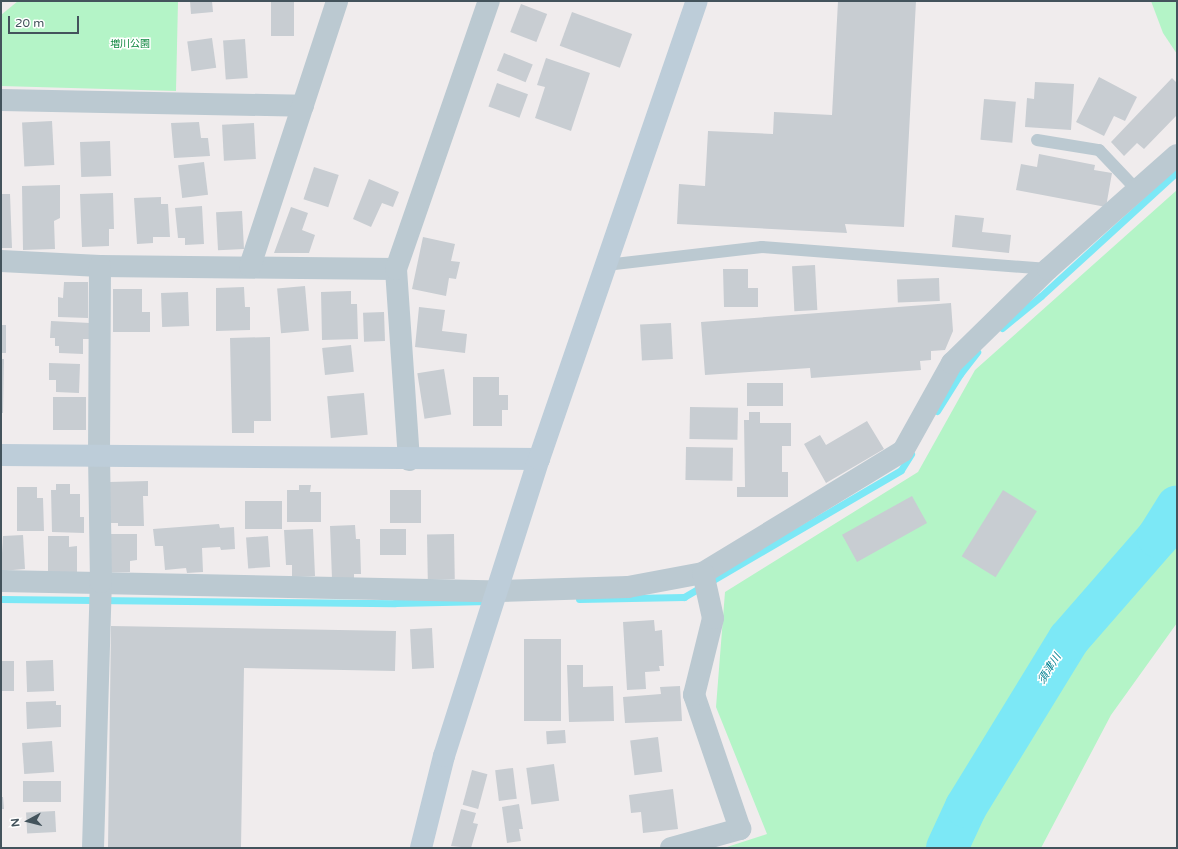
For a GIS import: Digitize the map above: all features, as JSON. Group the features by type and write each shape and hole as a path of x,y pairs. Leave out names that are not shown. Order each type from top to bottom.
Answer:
{"street":[{"path":"250,266 304,106 336,1"},
{"path":"409,460 396,269 489,1"},
{"path":"421,848 444,756 499,591 539,459 697,1"},
{"path":"1,100 304,106"},
{"path":"1,581 499,591 628,588 703,573 903,451 952,363 1048,269 1177,155"},
{"path":"1,261 100,266 250,266 396,269"},
{"path":"93,848 101,582 99,456 100,266"},
{"path":"1,455 409,460 539,459"},
{"path":"671,848 740,829 694,695 713,618 703,573"}],"lane":[{"path":"1037,140 1099,150 1138,191"},
{"path":"606,265 762,247 1048,269"}],"green space":[{"name":"増川公園","path":"18,1 178,1 176,91 1,86 1,15"},
{"path":"1151,1 1177,1 1177,54 1163,33"},
{"path":"1177,190 1177,623 1111,715 1041,848 724,848 767,834 716,707 725,592 918,472 975,370"}],"building":[{"path":"190,1 212,1 213,12 191,14"},
{"path":"271,1 294,1 294,36 271,36"},
{"path":"838,1 916,1 904,227 845,224 847,233 677,224 679,184 705,186 708,131 773,134 774,112 832,115"},
{"path":"521,4 547,14 536,42 510,32"},
{"path":"572,12 632,34 620,68 560,46"},
{"path":"212,38 216,68 191,71 187,41"},
{"path":"245,39 248,78 226,79 223,41"},
{"path":"504,53 533,65 526,82 497,71"},
{"path":"546,58 590,73 571,131 535,118 545,87 537,85"},
{"path":"1099,77 1137,97 1125,121 1114,116 1104,136 1076,122"},
{"path":"1172,78 1177,83 1177,115 1144,149 1137,143 1124,156 1111,142"},
{"path":"1035,82 1074,84 1071,130 1025,127 1027,98 1034,99"},
{"path":"497,83 528,94 519,118 488,106"},
{"path":"984,99 1016,102 1012,143 980,140"},
{"path":"52,121 54,165 24,167 22,123"},
{"path":"199,122 201,138 208,138 210,156 174,158 171,123"},
{"path":"254,123 256,159 224,161 222,125"},
{"path":"110,141 111,176 81,177 80,142"},
{"path":"1039,154 1095,165 1094,170 1112,173 1106,207 1016,190 1021,164 1037,167"},
{"path":"204,162 208,195 182,198 178,165"},
{"path":"314,167 339,175 328,207 303,199"},
{"path":"369,179 399,192 393,207 382,203 371,227 353,219"},
{"path":"60,185 60,218 54,221 55,249 23,250 22,186"},
{"path":"113,193 114,229 109,229 109,246 82,247 80,194"},
{"path":"1,194 10,194 12,248 1,248"},
{"path":"161,197 161,204 168,204 170,237 153,237 153,243 137,244 134,198"},
{"path":"202,206 204,244 185,245 185,238 178,238 175,208"},
{"path":"291,207 308,213 302,230 315,235 309,253 274,253"},
{"path":"242,211 244,249 218,250 216,212"},
{"path":"955,215 984,218 982,232 1011,235 1009,253 952,247"},
{"path":"423,237 455,244 451,261 460,262 456,279 449,278 446,296 412,289"},
{"path":"815,265 817,310 794,311 792,266"},
{"path":"723,269 748,269 748,288 758,288 758,307 724,307"},
{"path":"939,278 940,301 898,302 897,279"},
{"path":"64,282 88,282 88,318 58,317 58,297 63,298"},
{"path":"305,286 309,331 281,333 277,288"},
{"path":"244,287 245,307 250,307 250,330 216,331 216,288"},
{"path":"113,289 142,289 142,312 150,312 150,332 113,332"},
{"path":"351,291 351,304 357,304 358,339 322,340 321,292"},
{"path":"188,292 189,326 162,327 161,293"},
{"path":"951,303 953,331 945,350 931,351 931,360 920,361 921,370 811,378 810,368 705,375 701,322"},
{"path":"419,307 445,310 442,331 467,334 465,353 415,347"},
{"path":"384,312 385,341 364,342 363,313"},
{"path":"51,321 90,323 89,339 83,339 83,354 59,353 59,346 55,346 55,338 50,338"},
{"path":"671,323 673,359 642,361 640,325"},
{"path":"1,325 6,325 6,353 1,353"},
{"path":"270,337 271,421 254,421 254,433 232,433 230,338"},
{"path":"351,345 354,372 325,375 322,348"},
{"path":"1,359 4,359 3,413 1,413"},
{"path":"49,363 80,364 79,393 56,392 56,380 49,380"},
{"path":"444,369 451,414 425,419 417,373"},
{"path":"473,377 499,377 499,395 508,395 508,410 502,410 502,426 473,426"},
{"path":"747,383 783,383 783,406 747,406"},
{"path":"364,393 368,435 331,438 327,396"},
{"path":"53,397 86,397 86,430 53,430"},
{"path":"690,407 738,408 737,440 689,439"},
{"path":"749,412 760,412 760,423 791,423 791,446 782,446 782,472 788,472 788,497 737,497 737,487 745,487 744,420 749,420"},
{"path":"867,421 884,449 826,483 804,444 820,435 826,445"},
{"path":"686,447 733,448 732,481 685,480"},
{"path":"148,481 148,496 143,496 144,526 118,526 118,523 110,523 109,482"},
{"path":"56,484 70,484 70,494 80,494 80,517 84,517 84,533 52,532 51,490 56,490"},
{"path":"299,485 311,485 310,492 321,492 321,522 287,522 287,490 299,490"},
{"path":"17,487 37,487 37,498 43,498 44,531 17,531"},
{"path":"390,490 421,490 421,523 390,523"},
{"path":"1003,490 1037,511 996,577 962,556"},
{"path":"912,496 927,523 857,562 842,535"},
{"path":"245,501 282,501 282,529 245,529"},
{"path":"219,524 220,528 234,527 235,549 221,550 220,547 202,548 203,572 187,573 186,568 165,570 163,546 155,546 153,529"},
{"path":"355,525 356,539 360,539 361,574 354,574 354,578 332,579 330,526"},
{"path":"313,529 315,576 292,577 292,565 286,565 284,530"},
{"path":"380,529 406,529 406,555 380,555"},
{"path":"111,534 137,534 137,560 130,561 130,572 111,572"},
{"path":"427,534 454,534 455,579 428,579"},
{"path":"23,535 25,569 1,571 3,536"},
{"path":"48,536 69,536 69,547 77,546 77,574 48,574"},
{"path":"268,536 270,567 248,568 246,538"},
{"path":"654,620 655,631 662,630 664,666 659,666 660,671 645,672 646,689 627,690 623,622"},
{"path":"111,626 396,631 395,671 244,668 241,848 108,848"},
{"path":"432,628 434,668 412,669 410,629"},
{"path":"524,639 561,639 561,721 524,721"},
{"path":"53,660 54,691 27,692 26,661"},
{"path":"1,661 14,661 14,691 1,691"},
{"path":"567,665 583,665 583,687 613,686 614,721 569,722"},
{"path":"680,686 682,721 625,723 623,697 661,694 660,687"},
{"path":"56,701 56,705 61,705 61,727 27,729 26,702"},
{"path":"565,730 566,743 547,744 546,731"},
{"path":"658,737 662,772 634,775 630,740"},
{"path":"52,741 54,772 24,774 22,743"},
{"path":"554,764 559,801 531,805 526,768"},
{"path":"513,768 517,799 499,801 495,770"},
{"path":"472,770 487,774 478,809 463,805"},
{"path":"23,781 61,781 61,802 23,802"},
{"path":"673,789 678,829 643,833 641,812 631,813 629,795"},
{"path":"1,797 3,797 4,809 1,809"},
{"path":"519,804 523,829 519,829 521,841 507,843 502,807"},
{"path":"461,809 476,813 473,823 478,824 471,848 451,846"},
{"path":"55,811 56,832 27,833 26,813"}],"waterway":[{"path":"1002,328 1041,296 1177,172"},
{"path":"937,411 960,374 977,352"},
{"path":"579,599 684,597 901,470 911,454"},
{"name":"須津川","path":"947,848 966,807 1069,639 1158,537 1177,506"},
{"path":"1,599 395,603 489,601"}]}
